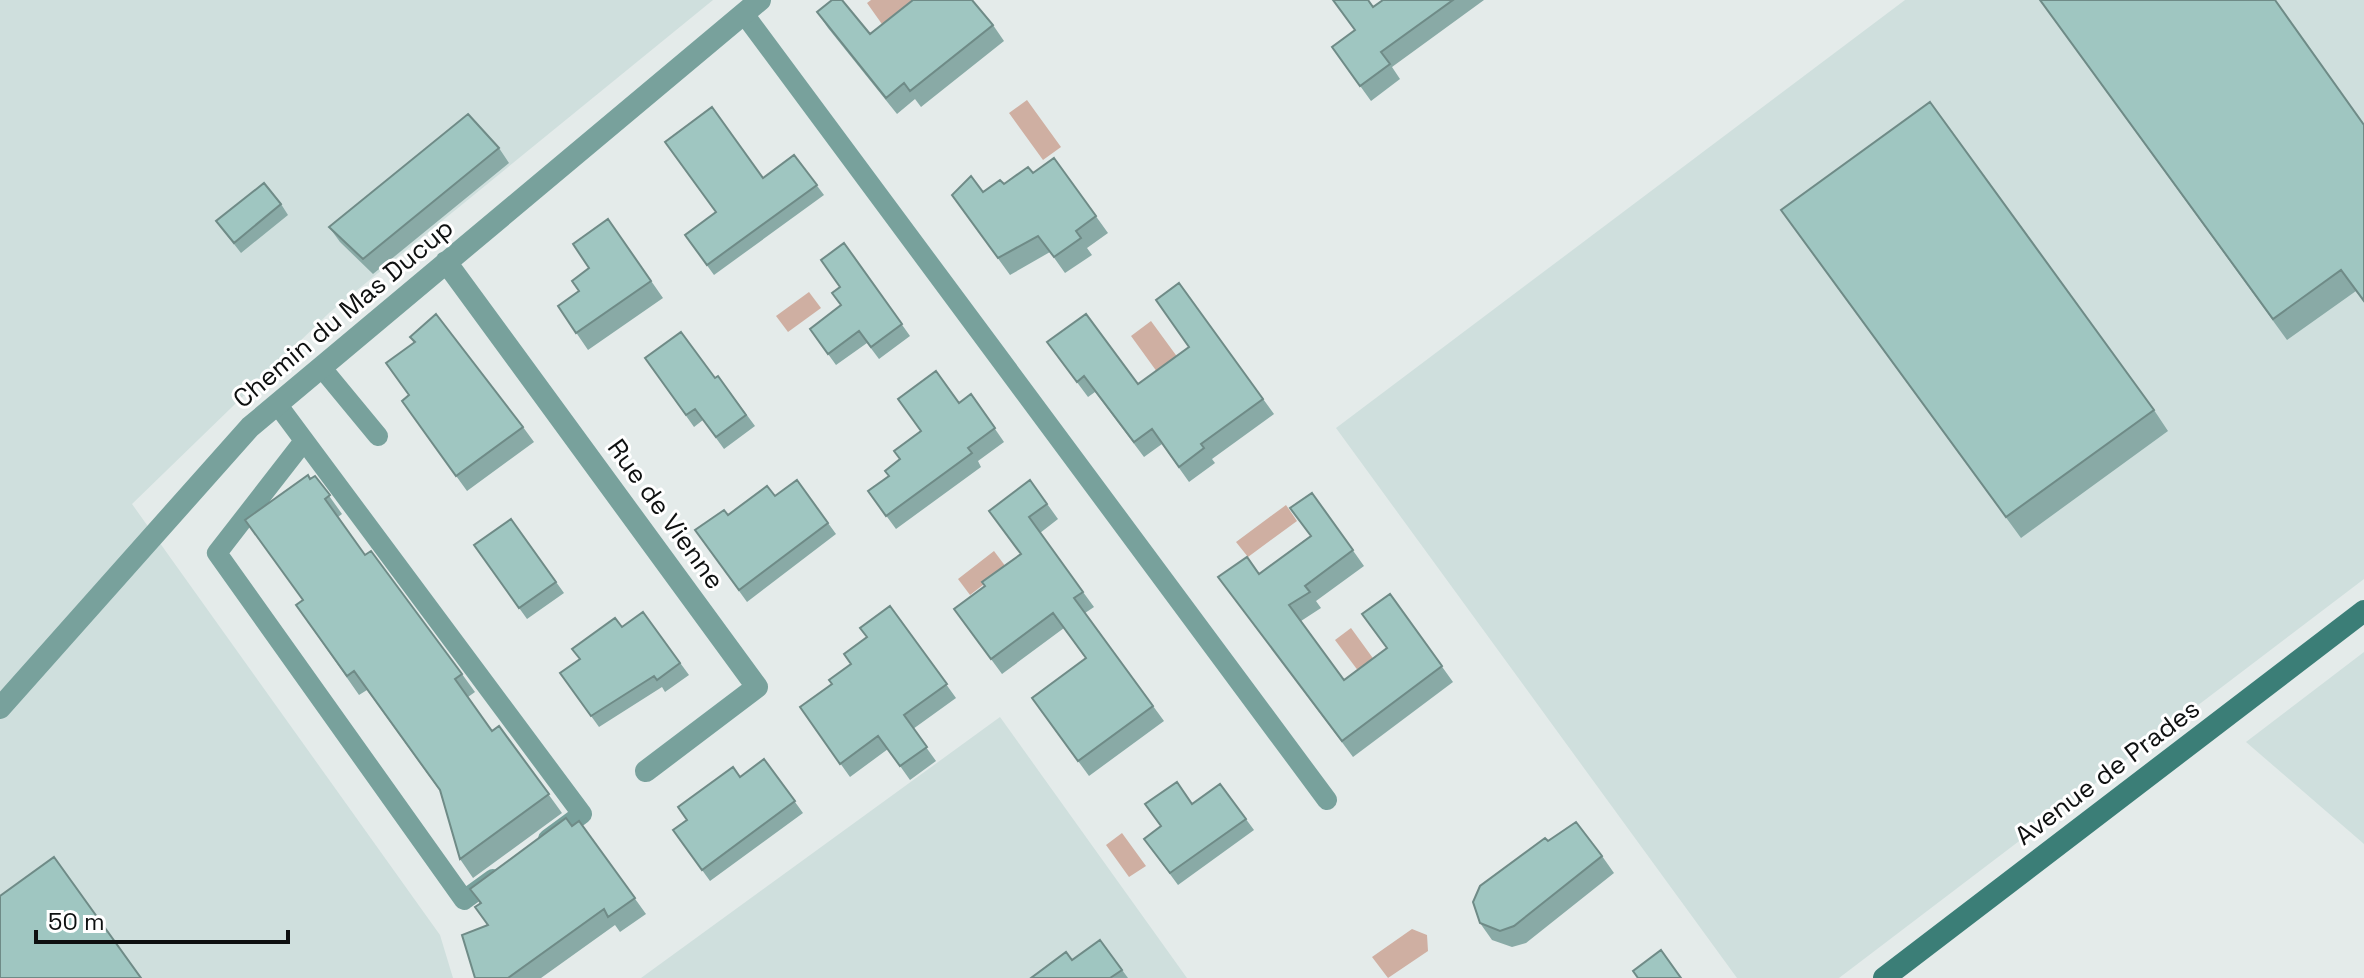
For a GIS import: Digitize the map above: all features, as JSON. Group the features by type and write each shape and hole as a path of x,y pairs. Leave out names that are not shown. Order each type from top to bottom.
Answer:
{"main road":[{"name":"Avenue de Prades","path":"1884,978 2364,611"}],"street":[{"name":"Chemin du Mas Ducup","path":"0,708 250,427 752,7"},
{"name":"Rue de Vienne","path":"446,262 757,687 646,771"}],"lane":[{"path":"752,7 1327,800"},
{"path":"321,367 378,436"},
{"path":"277,404 582,814 535,848"},
{"path":"304,441 217,553 464,900 511,866"}],"shaded area":[{"path":"0,0 713,0 329,313 132,504 440,935 453,978 0,978"},
{"path":"871,0 919,0 884,27 867,3"},
{"path":"1905,0 2364,0 2364,579 1839,978 1737,978 1336,428"},
{"path":"1027,100 1061,147 1043,160 1009,113"},
{"path":"809,292 821,308 788,332 776,316"},
{"path":"1151,321 1181,362 1160,376 1131,336"},
{"path":"1286,505 1297,521 1248,557 1236,542"},
{"path":"994,551 1006,567 970,595 958,579"},
{"path":"1351,628 1375,661 1359,672 1335,640"},
{"path":"2364,652 2364,844 2246,742"},
{"path":"1000,717 1187,978 641,978"},
{"path":"1122,833 1146,866 1129,877 1106,845"},
{"path":"1412,929 1427,935 1428,951 1388,978 1372,957"}],"building":[{"path":"832,0 842,0 870,34 913,0 972,0 993,25 910,91 904,83 886,98 817,12"},
{"path":"1333,0 1368,0 1373,7 1383,0 1453,0 1381,52 1390,64 1360,86 1332,47 1355,30"},
{"path":"2040,0 2275,0 2364,125 2364,301 2341,270 2273,319"},
{"path":"1930,102 2154,410 2006,517 1781,210"},
{"path":"712,107 763,178 794,155 817,185 707,265 685,235 716,212 665,142"},
{"path":"468,114 499,148 363,259 329,227"},
{"path":"1054,158 1096,216 1076,231 1081,238 1054,257 1038,236 998,258 952,195 971,176 983,192 1000,180 1004,184 1028,167 1033,173"},
{"path":"264,183 281,204 234,243 216,221"},
{"path":"608,219 651,281 576,333 558,306 579,291 572,281 589,268 573,244"},
{"path":"844,243 902,324 871,347 859,331 828,354 810,329 841,305 832,293 840,287 821,260"},
{"path":"1179,283 1263,399 1201,444 1204,448 1179,467 1152,429 1134,442 1084,376 1077,382 1047,342 1086,314 1138,384 1189,347 1156,300"},
{"path":"436,314 523,427 456,476 402,401 409,395 386,363 415,342 410,337"},
{"path":"681,332 746,415 716,437 695,409 686,415 645,358"},
{"path":"936,371 959,403 971,394 995,428 968,448 972,453 886,516 868,491 889,476 885,471 900,459 894,451 921,431 898,399"},
{"path":"308,475 310,479 315,476 330,495 325,499 365,555 371,551 462,674 455,679 492,731 499,726 549,794 460,859 440,790 354,671 347,676 296,605 303,600 245,520"},
{"path":"797,480 828,523 739,590 695,530 724,510 728,515 767,486 775,496"},
{"path":"1030,480 1047,504 1029,517 1083,592 1074,598 1153,706 1078,761 1032,698 1086,658 1053,613 991,659 954,609 985,586 982,582 1021,554 989,511"},
{"path":"1312,493 1353,550 1305,586 1310,592 1289,605 1344,680 1387,648 1362,614 1390,594 1442,666 1342,741 1218,577 1247,557 1259,574 1311,536 1290,508"},
{"path":"511,519 556,582 519,608 474,545"},
{"path":"890,606 947,684 904,715 927,747 900,766 878,736 840,764 800,707 832,684 829,680 851,664 844,654 867,637 860,628"},
{"path":"643,612 680,663 657,680 654,676 591,716 560,673 580,659 572,649 615,618 622,627"},
{"path":"764,759 795,801 702,870 673,830 687,820 678,807 733,767 740,777"},
{"path":"1177,782 1192,804 1220,784 1246,819 1170,873 1144,839 1161,826 1145,804"},
{"path":"566,818 572,826 579,821 635,898 608,917 604,909 508,978 475,978 462,935 488,925 475,907 481,903 470,889"},
{"path":"1576,822 1602,856 1514,926 1500,931 1480,923 1473,902 1480,886 1545,838 1548,841"},
{"path":"54,857 141,978 0,978 0,896"},
{"path":"1100,940 1122,970 1110,978 1031,978 1066,952 1072,960"},
{"path":"1661,950 1681,978 1638,978 1633,971"}]}
